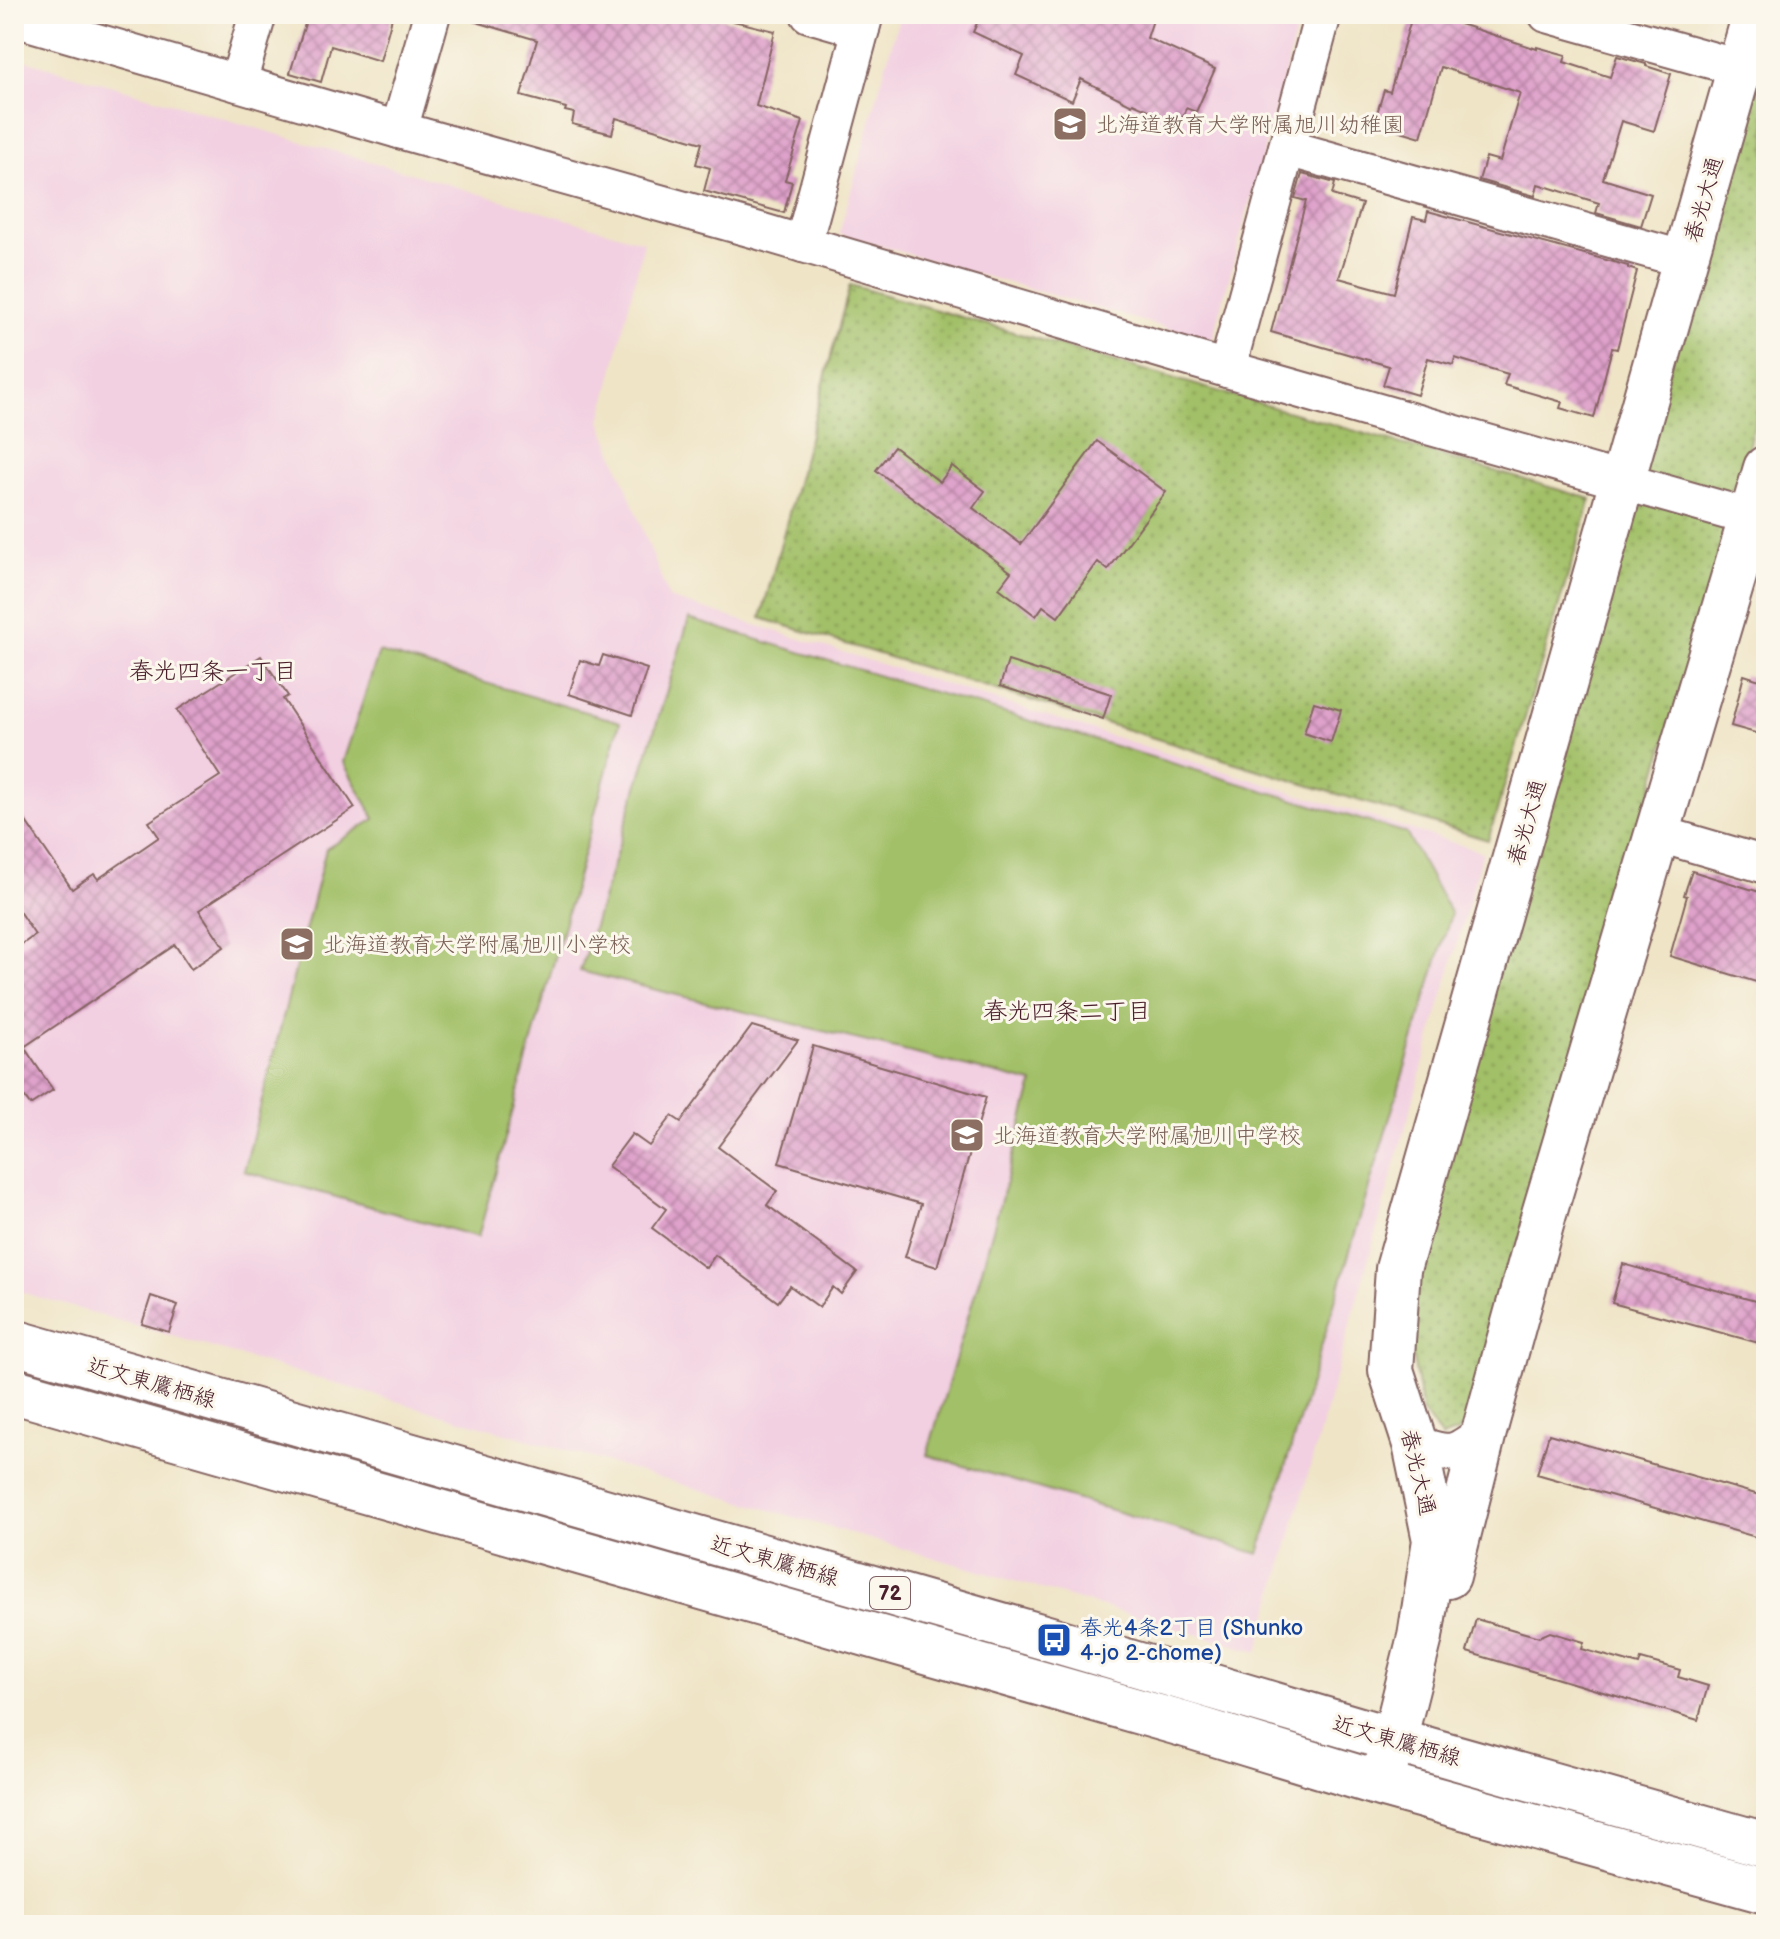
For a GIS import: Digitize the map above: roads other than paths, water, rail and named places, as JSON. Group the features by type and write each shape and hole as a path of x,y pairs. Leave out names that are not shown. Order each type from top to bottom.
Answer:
{"main road":[{"name":"春光大通","path":"1380,1784 1420,1637 1435,1540 1415,1444 1391,1370 1398,1269 1755,14"},
{"name":"春光大通","path":"1420,1637 1448,1575 1544,1214 1656,833 1759,520 1766,468"},
{"name":"近文東鷹栖線","path":"14,1342 1766,1845"},
{"name":"近文東鷹栖線","path":"14,1391 1186,1725 1380,1784 1766,1891"}],"street":[{"path":"238,83 258,14"},
{"path":"399,130 432,14"},
{"path":"803,244 863,22 809,14"},
{"path":"1227,369 1323,14"},
{"path":"1547,14 1739,68"},
{"path":"14,18 1759,520"},
{"path":"1287,148 1686,260"},
{"path":"1656,833 1766,865"},
{"path":"1415,1444 1442,1453 1462,1449 1484,1432"}],"place":[{"name":"北海道教育大学附属旭川幼稚園","path":"1070,124"},
{"name":"北海道教育大学附属旭川小学校","path":"297,944"},
{"name":"北海道教育大学附属旭川中学校","path":"967,1135"},
{"name":"春光4条2丁目 (Shunko 4-jo 2-chome)","path":"1054,1640"}],"district":[{"name":"春光四条一丁目","path":"213,671"},
{"name":"春光四条二丁目","path":"1067,1011"}]}
